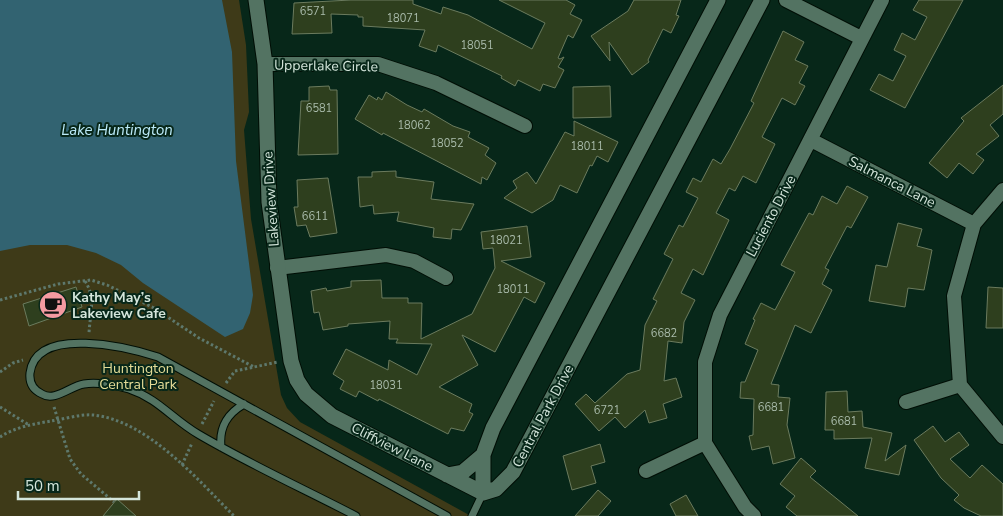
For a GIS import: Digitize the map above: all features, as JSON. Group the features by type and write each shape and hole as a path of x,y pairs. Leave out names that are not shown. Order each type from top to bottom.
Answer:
{"street":[{"name":"Lakeview Drive","path":"256,0 265,64 269,202 277,268 291,361 297,380 306,394"},
{"path":"484,493 483,455 493,428 718,0"},
{"name":"Central Park Drive","path":"484,493 496,489 513,472 762,0"},
{"path":"786,0 861,38"},
{"name":"Luciento Drive","path":"705,443 705,362 720,315 882,0"},
{"name":"Upperlake Circle","path":"265,64 378,64 436,83 525,126"},
{"name":"Salmanca Lane","path":"811,140 974,224"},
{"path":"1003,190 974,224 954,296 960,385 1003,437"},
{"path":"277,268 386,255 414,262 446,278"},
{"path":"906,402 960,385"},
{"name":"Cliffview Lane","path":"306,394 332,416 484,493"},
{"path":"646,470 705,443 744,507 754,516"},
{"path":"447,475 463,472 483,455"}],"lane":[{"path":"356,516 196,433 154,400 129,389 86,384 72,386 51,397 36,390 30,381 30,370 40,354 67,343 88,343 132,349 158,357 447,516"},
{"path":"221,446 222,428 228,417 244,404"},
{"path":"472,516 484,493"}],"path":[{"path":"0,300 58,284 85,281 108,285 154,308 199,338 254,367"},
{"path":"85,281 92,294 93,302 88,343"},
{"path":"0,372 13,363 40,354"},
{"path":"51,397 70,459 81,474 114,502"},
{"path":"0,407 29,426"},
{"path":"0,437 29,426 58,420 92,415 115,420 156,444 182,465 234,516"}],"green space":[{"name":"Huntington Central Park","path":"0,0 239,0 246,45 249,112 244,130 251,219 281,395 287,408 300,422 471,516 0,516"}],"water":[{"name":"Lake Huntington","path":"0,0 222,0 232,52 236,161 253,295 250,313 243,329 225,337 143,283 121,265 96,253 67,245 30,245 0,251"}],"building":[{"path":"351,0 413,0 413,4 441,14 443,7 468,15 532,49 545,23 499,0 566,0 575,5 570,14 582,20 573,38 568,35 558,58 564,57 558,67 564,70 555,88 543,84 540,91 518,80 515,86 501,78 502,76 438,45 436,52 419,46 425,30 363,26 363,17 358,17 358,15 331,14 332,33 292,34 294,3"},
{"path":"634,0 681,0 676,15 679,16 671,33 663,29 648,60 649,62 632,75 609,42 610,61 591,36 628,11"},
{"path":"919,0 963,0 905,108 870,90 879,74 893,81 906,56 894,50 902,33 915,40 927,17 913,10"},
{"path":"783,31 804,42 795,60 808,66 799,83 805,86 795,105 782,98 762,137 775,144 756,183 743,176 735,191 729,188 716,213 729,220 703,275 693,269 681,293 695,300 684,322 682,343 668,341 664,381 676,378 682,397 663,404 667,418 649,423 645,410 625,428 615,417 599,431 575,404 586,394 595,403 627,374 640,370 645,325 657,301 653,299 673,259 664,254 679,225 683,227 698,198 686,192 693,178 701,182 713,159 721,164 754,103 751,101"},
{"path":"1003,85 1003,114 990,125 999,136 976,154 984,160 973,174 959,163 947,178 929,163 964,121 961,118"},
{"path":"329,86 330,90 337,90 338,154 298,155 301,101 309,101 309,87"},
{"path":"610,86 611,117 573,118 573,87"},
{"path":"386,92 407,105 422,112 424,109 453,126 470,132 468,137 489,148 485,155 496,163 487,180 482,177 481,184 383,133 382,135 355,119 369,95 377,100 378,97 382,100"},
{"path":"574,121 618,142 608,162 597,156 592,166 590,165 577,193 560,185 553,200 532,213 504,198 517,188 513,181 527,172 536,184 565,132 574,136"},
{"path":"396,171 396,177 434,182 431,199 474,204 461,230 452,229 451,239 433,237 434,228 397,221 399,212 374,214 373,205 360,207 358,177 372,177 372,172"},
{"path":"328,178 337,233 310,237 306,225 297,226 294,207 298,207 297,180"},
{"path":"847,186 868,197 851,228 847,226 825,268 829,270 822,284 832,290 811,333 795,325 771,384 779,385 778,397 790,398 787,425 795,458 773,464 769,446 752,450 749,436 753,435 754,399 740,398 741,382 745,382 758,350 745,344 755,320 753,319 761,303 775,310 795,272 781,265 809,213 813,215 822,196 837,204"},
{"path":"898,223 922,229 917,246 932,250 924,290 908,288 905,307 869,301 876,265 887,267"},
{"path":"527,226 531,257 501,261 545,283 535,303 524,297 495,352 462,335 478,365 439,387 472,404 469,412 473,414 464,431 451,428 448,434 379,399 378,401 359,391 356,397 340,389 344,381 333,374 346,349 388,370 389,360 417,375 432,344 396,343 398,339 389,339 390,321 348,324 348,326 323,330 319,312 314,313 311,291 326,288 327,291 351,287 351,281 381,280 382,298 408,298 408,303 422,303 421,339 472,314 495,268 493,248 483,249 481,232"},
{"name":"Kathy May’s Lakeview Cafe","path":"76,287 82,307 29,326 23,304"},
{"path":"988,287 1003,288 1003,328 986,328"},
{"path":"847,391 848,412 862,411 863,427 892,433 885,461 906,445 899,475 865,468 872,438 834,439 834,430 825,430 826,392"},
{"path":"933,426 945,442 959,432 969,445 950,459 970,478 982,465 1003,484 1003,516 981,516 964,508 954,500 959,495 941,478 914,440"},
{"path":"600,444 605,462 591,466 596,483 572,490 563,456"},
{"path":"801,458 816,471 810,477 858,516 797,516 786,507 795,496 780,484"},
{"path":"598,490 611,501 598,516 575,516"},
{"path":"686,495 698,516 676,516 670,504"},
{"path":"117,499 136,516 103,516"}],"place":[{"name":"Kathy May’s Lakeview Cafe","path":"53,305"}]}
